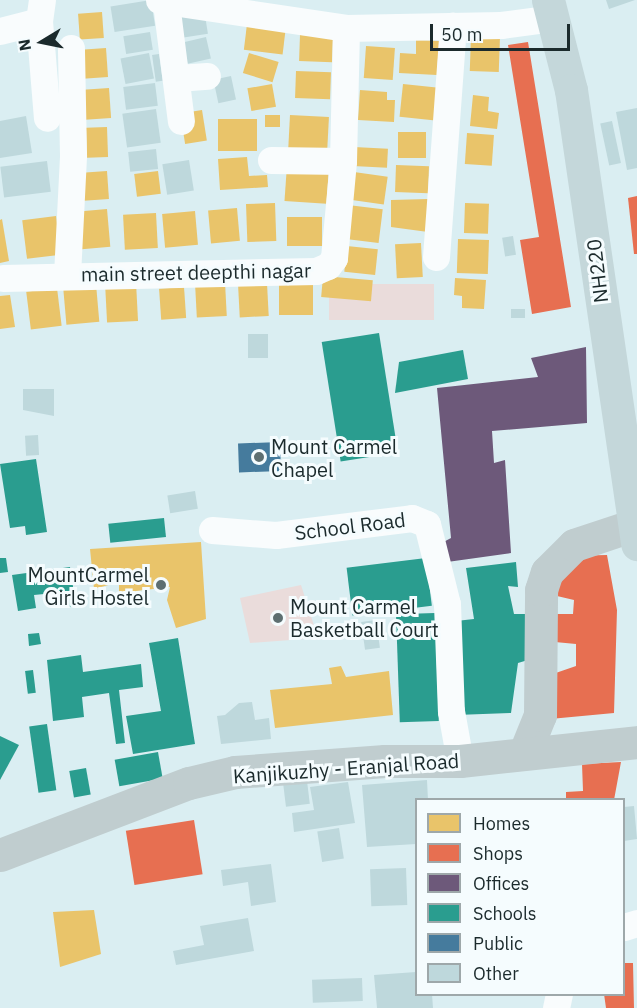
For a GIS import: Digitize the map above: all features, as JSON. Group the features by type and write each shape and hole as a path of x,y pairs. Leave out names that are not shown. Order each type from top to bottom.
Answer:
{"highway":[{"name":"NH220","path":"551,9 571,90 602,315 630,432 636,535"}],"main road":[{"path":"525,752 540,715 540,598 547,572 574,545 636,535"},
{"name":"Kanjikuzhy - Eranjal Road","path":"0,855 187,773 235,772 385,761 460,761 525,752 637,742"}],"street":[{"path":"181,121 177,78 163,2 284,9 346,28 453,26 551,9"},
{"path":"0,31 41,10 47,118"},
{"path":"436,257 453,26"},
{"name":"main street deepthi nagar","path":"3,278 316,272 334,258 343,161 346,28"},
{"path":"67,275 73,155 71,48"},
{"path":"177,78 207,76"},
{"path":"271,160 343,161"},
{"name":"School Road","path":"212,530 276,536 412,518 427,524 447,604 451,711 460,761"}],"shaded area":[{"path":"329,284 434,284 434,320 329,320"},
{"name":"Mount Carmel Basketball Court","path":"301,585 318,638 250,643 240,598"}],"building: Homes":[{"path":"102,12 104,38 80,40 78,14"},
{"path":"248,16 287,21 283,54 244,50"},
{"path":"300,35 333,36 332,62 299,61"},
{"path":"471,36 500,37 499,72 470,71"},
{"path":"416,40 439,41 437,75 399,73 400,53 416,54"},
{"path":"366,46 395,48 393,80 364,78"},
{"path":"106,48 108,77 83,79 81,50"},
{"path":"249,53 279,62 273,82 243,73"},
{"path":"296,71 331,72 330,99 295,98"},
{"path":"272,84 276,107 251,111 247,88"},
{"path":"403,84 439,88 435,121 400,117"},
{"path":"109,88 111,118 85,120 83,90"},
{"path":"360,90 387,92 387,100 395,100 394,122 358,120"},
{"path":"473,95 489,97 488,111 499,113 497,129 470,126"},
{"path":"202,110 207,141 185,144 180,113"},
{"path":"265,115 280,115 280,127 265,127"},
{"path":"290,115 329,117 327,151 288,149"},
{"path":"218,119 257,119 257,151 218,151"},
{"path":"107,127 108,157 87,158 86,128"},
{"path":"398,132 426,132 426,158 398,158"},
{"path":"467,133 494,135 492,166 465,164"},
{"path":"354,147 388,149 387,168 353,166"},
{"path":"247,157 249,176 267,175 268,187 220,190 218,159"},
{"path":"287,165 329,168 326,204 284,201"},
{"path":"396,165 429,166 428,193 395,192"},
{"path":"107,171 109,199 84,201 82,173"},
{"path":"158,171 161,194 137,197 134,174"},
{"path":"354,172 388,177 384,204 350,200"},
{"path":"428,199 428,232 391,227 391,200"},
{"path":"275,203 276,241 247,242 246,204"},
{"path":"465,203 489,204 488,234 464,233"},
{"path":"348,205 383,209 379,243 344,239"},
{"path":"237,208 240,241 211,243 208,211"},
{"path":"107,209 110,247 76,250 73,212"},
{"path":"195,211 198,245 165,248 162,214"},
{"path":"156,213 158,248 125,250 123,215"},
{"path":"56,216 61,255 27,259 22,220"},
{"path":"287,217 322,217 322,246 287,246"},
{"path":"2,219 9,261 0,263 0,220"},
{"path":"458,239 489,240 488,274 457,273"},
{"path":"421,243 423,277 397,278 395,244"},
{"path":"347,246 378,249 375,275 344,272"},
{"path":"323,276 373,280 371,301 321,297"},
{"path":"455,278 486,280 484,309 462,308 462,296 454,295"},
{"path":"279,281 313,281 313,315 279,315"},
{"path":"136,282 138,321 107,323 105,284"},
{"path":"225,282 227,316 197,318 195,284"},
{"path":"267,283 269,316 240,317 238,285"},
{"path":"96,284 99,322 66,325 63,287"},
{"path":"184,287 186,318 161,320 159,289"},
{"path":"57,288 62,326 31,329 26,292"},
{"path":"10,295 15,327 0,329 0,296"},
{"name":"MountCarmel Girls Hostel","path":"201,542 206,619 176,628 167,600 170,587 119,593 119,582 94,589 90,549"},
{"path":"341,666 346,677 389,671 393,715 275,728 270,690 332,684 329,668"},
{"path":"94,910 101,954 60,967 53,912"}],"building: Shops":[{"path":"528,42 571,307 532,314 520,240 539,237 508,45"},
{"path":"637,196 637,254 634,254 628,198"},
{"path":"607,555 617,610 614,713 550,719 547,676 576,666 576,644 555,642 552,614 573,614 574,600 557,596 554,584 565,556"},
{"path":"621,762 614,798 566,798 566,792 583,791 582,764"},
{"path":"194,820 203,874 134,885 126,831"},
{"path":"625,963 633,963 634,1008 606,1008 604,996 625,996"}],"building: Offices":[{"path":"586,347 587,423 492,431 494,463 505,460 511,553 440,563 436,546 451,538 437,388 538,377 531,358"}],"building: Schools":[{"path":"379,333 398,453 341,462 322,342"},
{"path":"463,350 468,379 395,393 399,362"},
{"path":"36,459 47,532 26,535 25,526 10,528 0,464"},
{"path":"164,518 166,537 110,543 108,524"},
{"path":"0,558 6,558 8,572 0,573"},
{"path":"426,558 432,606 352,615 347,568"},
{"path":"516,562 518,587 508,586 514,614 527,614 528,660 518,663 511,713 456,715 456,621 474,619 466,568"},
{"path":"70,567 76,606 56,608 54,593 34,595 36,608 18,611 12,575"},
{"path":"435,613 439,721 400,722 396,614"},
{"path":"39,633 41,644 29,646 28,634"},
{"path":"178,638 195,744 133,754 126,716 161,711 149,643"},
{"path":"81,655 83,672 141,664 143,687 119,690 125,743 116,744 109,693 82,697 84,717 53,721 47,660"},
{"path":"33,670 36,693 28,694 25,671"},
{"path":"47,724 56,790 38,793 29,727"},
{"path":"0,736 19,745 0,780"},
{"path":"158,752 163,779 119,786 115,760"},
{"path":"86,768 91,795 74,798 69,771"}],"building: Public":[{"name":"Mount Carmel Chapel","path":"280,442 281,471 239,472 238,443"}],"building: Other":[{"path":"151,0 155,26 115,32 111,6"},
{"path":"606,0 635,0 609,9"},
{"path":"204,9 208,34 177,39 173,14"},
{"path":"150,32 153,50 126,54 123,36"},
{"path":"206,37 211,58 188,64 183,42"},
{"path":"149,53 154,79 125,84 121,59"},
{"path":"159,54 163,81 156,82 152,55"},
{"path":"231,76 236,99 218,103 213,80"},
{"path":"155,83 158,106 126,110 123,87"},
{"path":"637,108 637,168 627,170 616,112"},
{"path":"156,109 161,143 127,147 122,114"},
{"path":"26,116 32,153 0,158 0,121"},
{"path":"612,121 621,163 609,166 600,123"},
{"path":"156,149 158,169 130,172 128,152"},
{"path":"189,160 194,191 167,195 162,164"},
{"path":"47,161 51,192 4,197 0,167"},
{"path":"513,236 516,255 505,256 502,238"},
{"path":"511,309 525,309 525,318 511,318"},
{"path":"248,334 268,334 268,358 248,358"},
{"path":"23,389 54,389 54,416 23,410"},
{"path":"38,435 39,455 26,456 25,436"},
{"path":"195,491 198,509 170,513 167,495"},
{"path":"376,620 380,648 365,650 361,622"},
{"path":"252,702 255,720 269,718 271,739 221,744 217,716 225,715 239,703"},
{"path":"427,780 428,798 415,798 415,844 367,847 362,785"},
{"path":"307,781 310,804 286,807 283,784"},
{"path":"348,782 355,823 294,832 292,813 314,810 310,787"},
{"path":"634,806 637,839 625,841 625,807"},
{"path":"339,828 344,859 322,862 317,831"},
{"path":"271,864 276,902 251,906 248,882 223,886 221,870"},
{"path":"406,868 407,905 371,906 370,869"},
{"path":"248,918 254,951 176,965 173,951 204,945 200,926"},
{"path":"415,972 415,996 432,996 433,1008 377,1008 374,975"},
{"path":"362,978 363,1001 313,1003 312,980"}],"place":[{"name":"Mount Carmel Chapel","path":"259,457"},
{"name":"MountCarmel Girls Hostel","path":"161,585"},
{"name":"Mount Carmel Basketball Court","path":"278,618"}]}
